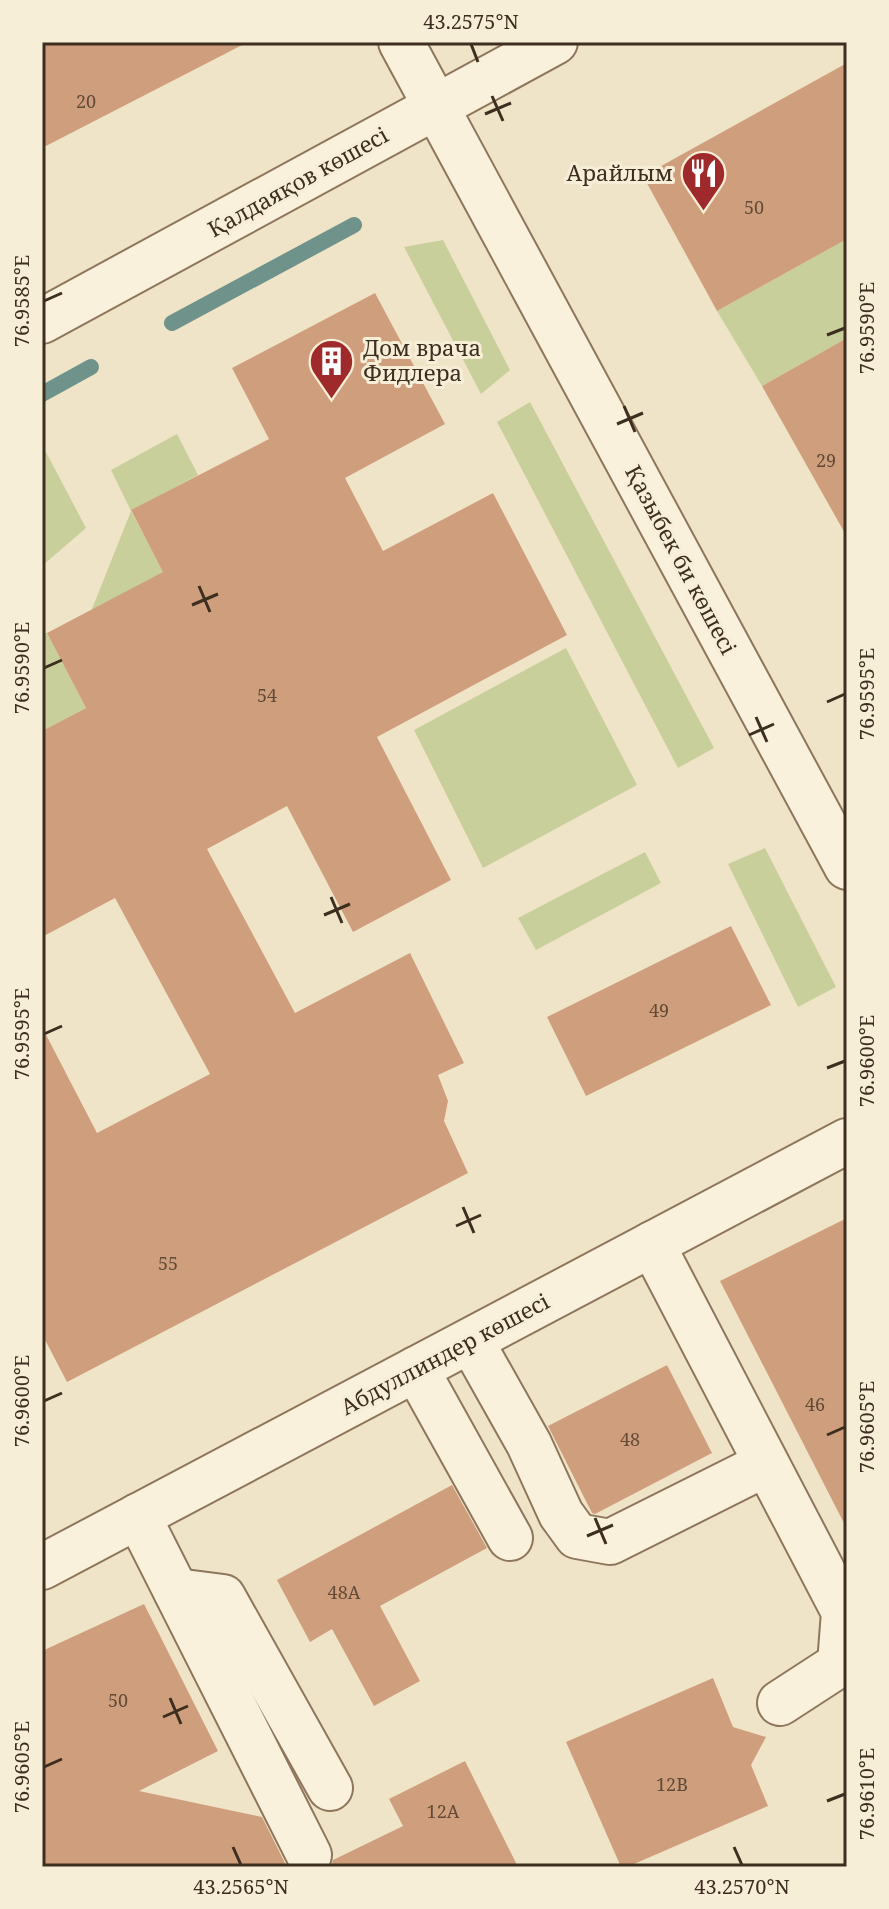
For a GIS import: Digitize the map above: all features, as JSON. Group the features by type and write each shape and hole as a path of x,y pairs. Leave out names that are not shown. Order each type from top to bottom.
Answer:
{"street":[{"name":"Қазыбек би көшесі","path":"401,42 847,867"},
{"name":"Қалдаяқов көшесі","path":"42,321 555,42"},
{"name":"Абдуллиндер көшесі","path":"42,1567 847,1141"},
{"path":"652,1244 844,1612 840,1664 780,1703"},
{"path":"471,1341 529,1444 561,1514 577,1536 610,1542 766,1464"},
{"path":"416,1369 510,1538"},
{"path":"138,1516 309,1855"},
{"path":"176,1591 223,1597 330,1788"}],"green space":[{"path":"847,239 847,338 762,386 717,311"},
{"path":"443,240 510,370 481,394 404,247"},
{"path":"530,402 714,748 678,768 497,422"},
{"path":"177,434 198,475 131,511 111,470"},
{"path":"46,452 86,528 42,566 42,454"},
{"path":"131,511 203,646 131,684 92,609"},
{"path":"42,633 47,633 86,708 42,731"},
{"path":"566,648 637,785 483,868 414,730"},
{"path":"765,848 836,987 798,1007 728,864"},
{"path":"645,852 661,883 536,950 518,918"}],"building":[{"path":"42,42 248,42 42,148"},
{"path":"847,63 847,239 717,311 643,176"},
{"path":"375,293 445,424 345,478 383,551 493,493 567,635 377,737 451,880 353,932 287,806 207,849 295,1013 410,953 464,1063 438,1075 448,1101 444,1121 468,1173 67,1382 42,1334 42,1027 97,1133 210,1074 115,898 42,937 42,731 86,708 47,633 163,572 131,510 269,439 232,368"},
{"path":"847,338 847,537 762,386"},
{"path":"731,926 771,1005 586,1096 547,1017"},
{"path":"847,1218 847,1529 720,1281"},
{"path":"667,1365 712,1453 592,1513 548,1426"},
{"path":"452,1485 487,1548 380,1606 420,1681 374,1706 332,1629 310,1642 277,1580"},
{"path":"144,1604 218,1751 139,1791 262,1817 287,1867 42,1867 42,1651"},
{"path":"713,1678 733,1727 766,1737 751,1765 768,1806 621,1867 566,1742"},
{"path":"465,1761 518,1867 331,1867 333,1860 403,1826 389,1799"}],"waterway":[{"path":"172,323 354,225"},
{"path":"42,394 91,367"}],"place":[{"name":"Арайлым","path":"704,212"},
{"name":"Дом врача Фидлера","path":"332,400"}]}
